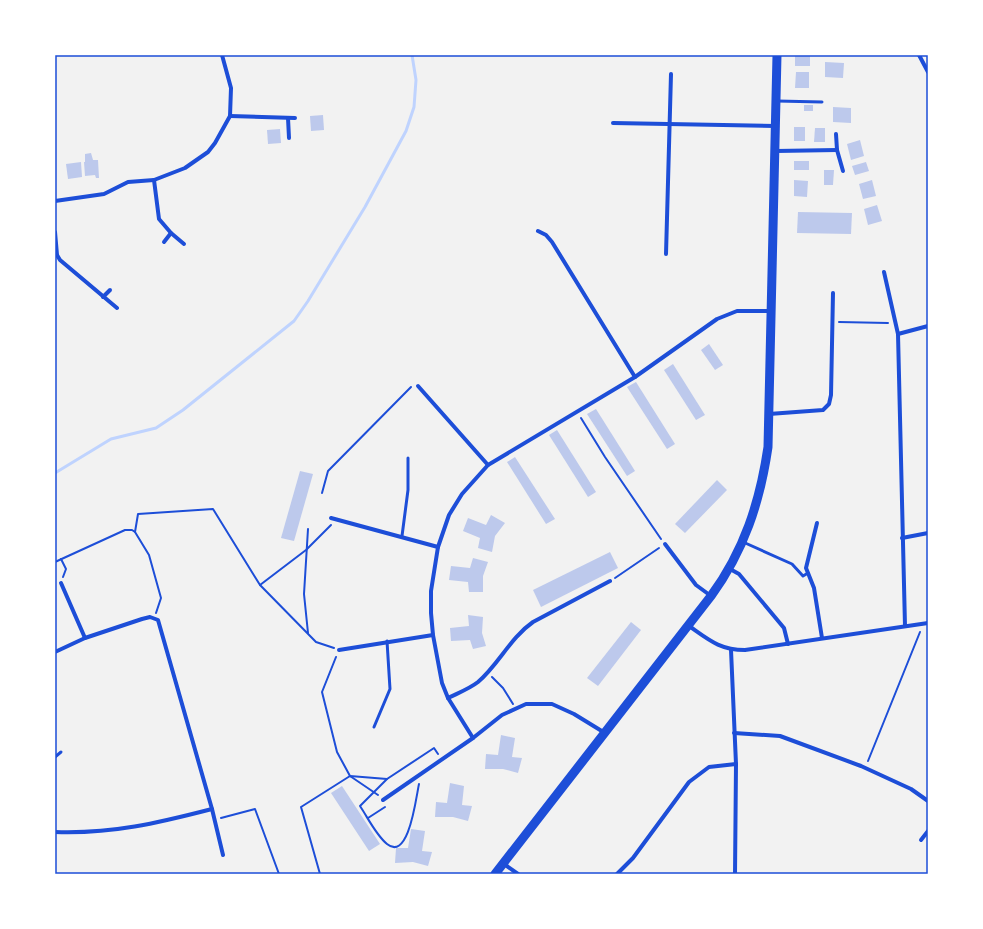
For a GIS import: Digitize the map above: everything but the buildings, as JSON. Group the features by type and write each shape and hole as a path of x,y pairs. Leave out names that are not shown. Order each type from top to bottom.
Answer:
{"main road":[{"path":"495,874 689,626 730,569 743,542 762,487 768,447 776,151 777,55"}],"street":[{"path":"55,201 104,194 128,182 154,180 185,168 208,152 224,130 230,116 231,88 222,55"},
{"path":"919,55 928,72"},
{"path":"666,254 671,74"},
{"path":"230,116 295,118"},
{"path":"288,118 289,138"},
{"path":"614,123 776,126"},
{"path":"836,134 837,150 843,171"},
{"path":"776,151 837,150"},
{"path":"154,180 159,219 171,233 184,244"},
{"path":"55,232 57,255 60,260 117,308"},
{"path":"538,232 546,235 552,242 635,377"},
{"path":"164,242 171,233"},
{"path":"884,272 898,334 905,626"},
{"path":"103,297 110,290"},
{"path":"769,414 823,410 829,404 832,395 833,293"},
{"path":"473,738 448,698 442,683 433,635 431,591 438,547 449,515 470,483 488,465 576,410 635,377 717,319 737,311 772,311"},
{"path":"898,334 928,326"},
{"path":"418,386 488,465"},
{"path":"333,519 402,536 438,547"},
{"path":"817,522 806,568 814,588 822,638"},
{"path":"902,538 928,533"},
{"path":"664,544 696,585 711,596"},
{"path":"730,569 740,574 784,628 788,644"},
{"path":"448,698 478,682 523,629 543,615 610,581"},
{"path":"61,583 85,638"},
{"path":"55,652 85,638 150,617 160,622 212,809 223,855"},
{"path":"689,626 717,646 731,650 745,650 926,623"},
{"path":"339,650 387,641 433,635"},
{"path":"731,650 736,764 735,874"},
{"path":"383,800 473,738 502,715 526,704 552,704 574,714 605,733"},
{"path":"734,734 780,736 866,768 911,789 928,801"},
{"path":"617,874 633,858 689,782 710,767 736,764"},
{"path":"55,832 114,831 154,824 212,809"},
{"path":"921,840 928,831"},
{"path":"504,863 518,874"}],"lane":[{"path":"777,101 822,102"},
{"path":"402,536 408,490 408,458"},
{"path":"743,542 792,564 803,576 808,573"},
{"path":"374,726 390,689 387,641"},
{"path":"55,757 61,752"}],"path":[{"path":"832,322 896,323"},
{"path":"322,493 328,471 412,386 418,386"},
{"path":"576,410 605,457 664,544 610,581"},
{"path":"135,532 138,514 213,508 260,585 316,642 339,650 322,692 337,752 350,776 383,800"},
{"path":"260,585 306,550 318,539 333,519"},
{"path":"308,529 304,594 309,635"},
{"path":"55,562 125,530 132,530 135,532 149,555 161,598 154,618"},
{"path":"61,559 66,569 61,583"},
{"path":"866,768 926,623"},
{"path":"487,672 504,688 516,708"},
{"path":"421,774 406,838 401,846 395,848 388,845 360,806 387,779 434,748"},
{"path":"320,874 301,807 350,776 387,779"},
{"path":"368,818 386,806"},
{"path":"214,820 255,809 279,874"}],"waterway":[{"path":"55,473 111,439 156,428 183,410 294,321 308,301 365,207 406,131 414,107 416,80 412,55"}]}
